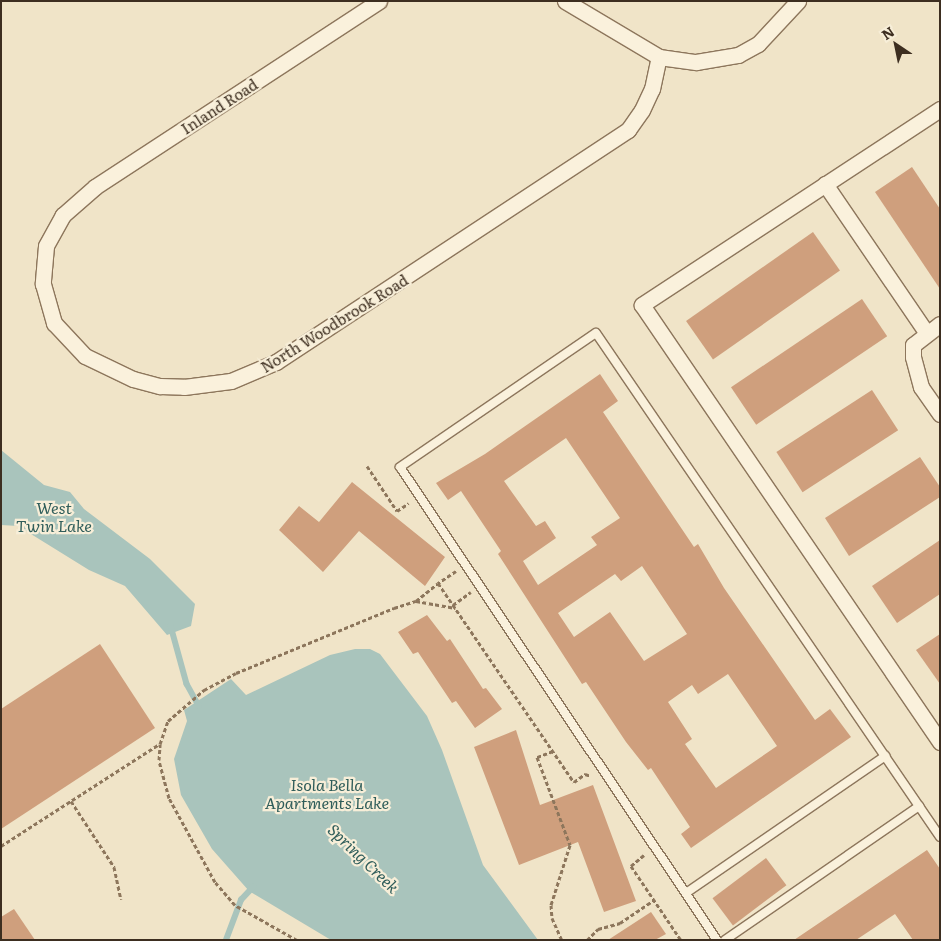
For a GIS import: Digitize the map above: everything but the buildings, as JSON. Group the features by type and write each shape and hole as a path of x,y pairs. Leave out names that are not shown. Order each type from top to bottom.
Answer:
{"street":[{"name":"Inland Road","path":"63,215 95,187 379,1"},
{"path":"564,1 659,57 696,62 738,55 775,29 798,1"},
{"name":"North Woodbrook Road","path":"63,215 46,246 43,284 54,323 67,341 84,356 106,368 160,386 208,386 231,380 256,372 296,350 620,136 642,110 652,89 659,57"},
{"path":"940,109 642,304 940,742"},
{"path":"825,184 926,332"},
{"path":"940,324 926,332 913,345 913,357 922,387 940,414"}],"lane":[{"path":"717,940 400,467 596,333 940,837"},
{"path":"686,893 884,756"},
{"path":"724,940 919,806"}],"path":[{"path":"367,466 397,511 413,504"},
{"path":"297,940 235,905 215,882 174,812 159,760 160,744 168,721 204,690 236,673 416,601 457,568"},
{"path":"438,583 574,782 589,774 597,784"},
{"path":"416,601 454,606 480,586"},
{"path":"1,846 160,744"},
{"path":"553,751 537,757 570,845 551,904 552,918 562,940"},
{"path":"71,801 114,867 121,899"},
{"path":"639,846 644,857 631,866 681,940"},
{"path":"587,940 598,929 620,923 654,900"}],"water":[{"name":"West Twin Lake","path":"1,450 44,485 70,492 84,509 150,559 195,604 191,626 167,635 125,586 89,570 18,526 1,525"},
{"name":"Isola Bella Apartments Lake","path":"355,649 370,649 380,654 427,716 442,750 483,865 538,940 331,940 249,891 212,849 181,795 174,759 187,721 184,710 231,679 246,695 330,655"}],"waterway":[{"name":"Spring Creek","path":"171,626 187,684 199,706"},
{"path":"226,940 241,900 253,887"}]}
